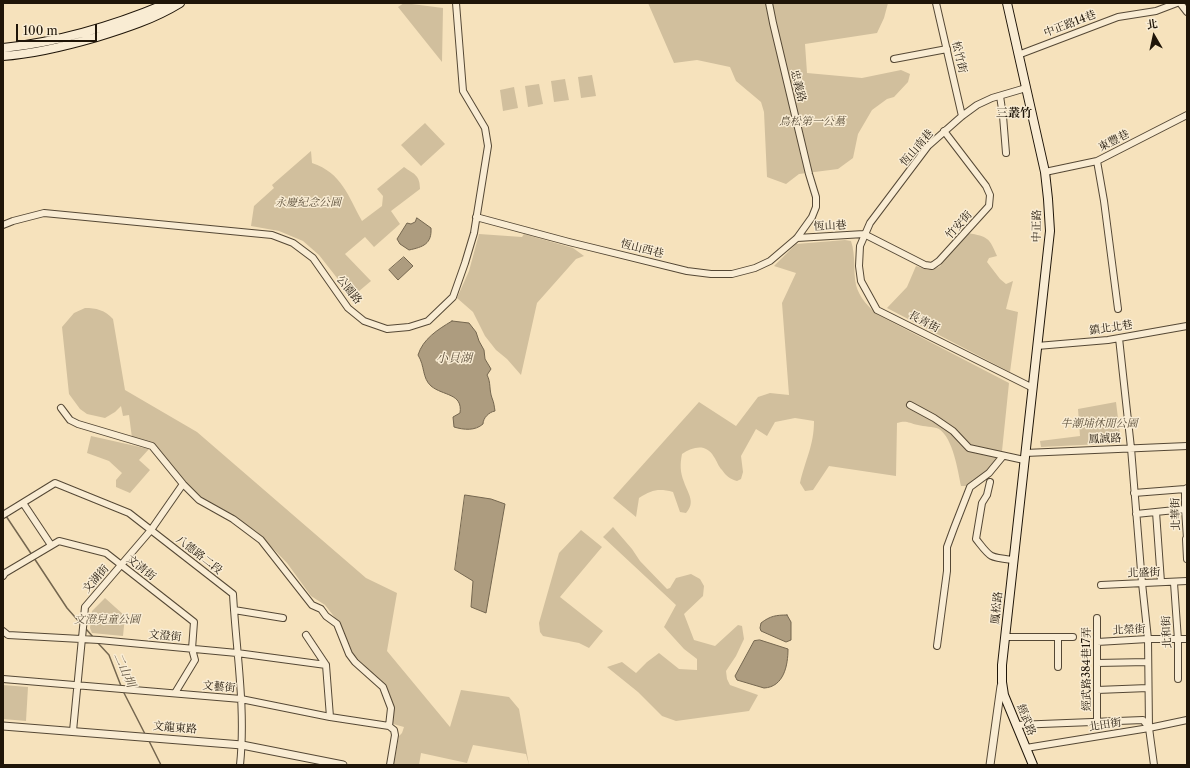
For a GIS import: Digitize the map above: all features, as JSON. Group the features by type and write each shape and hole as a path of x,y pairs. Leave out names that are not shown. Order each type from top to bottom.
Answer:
{"main road":[{"path":"3,48 24,46 94,30 147,12 168,3"},
{"path":"3,56 21,55 72,44 119,30 152,18 180,3"},
{"name":"中正路","path":"1007,3 1045,172 1050,231 1024,456"},
{"name":"鳳松路","path":"1002,682 1005,637 1024,456"},
{"name":"經武路","path":"1002,682 1004,695 1033,765"}],"street":[{"name":"公園路","path":"3,225 44,213 272,235 293,243 313,258 348,308 364,321 388,329 409,327 428,321 453,297 465,263 474,233 488,146 485,128 463,91 456,3"},
{"name":"忠義路","path":"769,3 809,174 816,196 816,207 812,217 797,238"},
{"name":"松竹街","path":"936,3 962,116"},
{"name":"中正路14巷","path":"1018,55 1118,16 1156,10 1177,3"},
{"path":"1180,3 1187,12"},
{"path":"894,59 946,49"},
{"name":"恆山南巷","path":"864,234 870,223 928,146 944,131 977,105 1026,88"},
{"path":"1000,96 1006,153"},
{"name":"東豐巷","path":"1045,172 1096,161 1187,115"},
{"name":"竹安街","path":"864,234 925,265 932,266 939,261 989,206 990,195 986,186 944,131"},
{"path":"1096,161 1104,202 1118,309"},
{"name":"恆山西巷","path":"476,217 687,271 711,274 732,274 755,268 770,261 797,238"},
{"name":"恆山巷","path":"797,238 864,234"},
{"name":"長青街","path":"864,234 860,246 859,266 861,281 877,310 1033,388"},
{"name":"鎮北北巷","path":"1037,346 1119,338 1187,326"},
{"path":"1119,338 1131,448 1148,639 1149,728 1154,765"},
{"name":"鳳誠路","path":"910,405 934,418 953,431 969,448 1003,456 1187,446"},
{"path":"61,408 70,420 78,424 152,446 183,484 200,500 233,518 261,540 312,605 321,609 326,616 337,624 349,654 355,662 383,687 391,708 389,726 394,730 395,735 390,765"},
{"path":"937,646 947,571 947,547 970,487 990,473 1003,456"},
{"path":"990,482 987,495 982,503 976,539 986,553 993,558 1013,560"},
{"name":"八德路二段","path":"5,514 55,483 129,513 233,594 241,699 242,745 240,765"},
{"name":"文湖街","path":"73,731 85,607 151,530 183,484"},
{"path":"1134,493 1186,489"},
{"name":"北華街","path":"1186,489 1185,509 1187,560"},
{"path":"23,503 51,545"},
{"path":"1136,514 1185,509"},
{"path":"1156,512 1161,582"},
{"name":"文清街","path":"3,576 5,573 59,541 106,553 194,622 192,649 195,660 175,693"},
{"name":"北盛街","path":"1101,585 1161,582 1174,583 1187,581"},
{"name":"北和街","path":"1174,583 1178,640 1178,679"},
{"path":"234,610 283,618"},
{"name":"經武路384巷17弄","path":"1097,618 1097,721"},
{"name":"文澄街","path":"3,632 8,634 95,640 237,653 326,665"},
{"path":"306,635 326,665 330,717"},
{"path":"1005,637 1073,637"},
{"path":"1058,637 1058,667"},
{"name":"北榮街","path":"1097,642 1148,639 1187,639"},
{"path":"1097,663 1148,662"},
{"name":"文藝街","path":"3,679 241,699 330,717 389,726"},
{"name":"鳳松路","path":"990,765 1002,682"},
{"path":"1097,690 1148,688"},
{"path":"1016,725 1143,720 1149,728"},
{"name":"北田街","path":"1026,748 1149,728 1187,720"},
{"name":"文龍東路","path":"3,726 242,745 343,765"}],"green space":[{"path":"404,3 443,8 442,62 398,7"},
{"name":"鳥松第一公墓","path":"648,3 888,3 884,18 877,33 805,44 807,73 862,78 901,70 910,74 908,82 894,97 887,99 872,110 858,134 853,158 838,169 799,174 786,184 767,177 764,112 761,102 736,81 730,67 697,60 674,63"},
{"path":"592,75 596,96 581,98 578,77"},
{"path":"565,79 569,100 554,102 551,81"},
{"path":"539,84 543,104 528,107 525,86"},
{"path":"514,87 518,108 503,111 500,90"},
{"path":"425,123 445,144 421,166 401,145"},
{"name":"永慶紀念公園","path":"311,151 312,163 322,167 337,179 348,194 362,221 382,206 383,196 377,189 404,167 416,175 420,184 420,189 391,211 400,224 374,247 365,237 345,254 371,281 352,297 319,255 303,241 279,231 251,226 254,206 274,188 272,185"},
{"path":"968,233 984,237 990,241 997,256 989,258 987,262 1000,279 1006,284 1013,281 1006,309 1018,312 1010,372 887,308 907,287 916,266 928,270 939,267"},
{"path":"479,234 522,237 524,234 573,248 584,256 576,259 537,303 521,375 507,359 496,350 485,336 473,312 457,298 469,271"},
{"path":"845,240 851,241 853,247 855,280 859,294 868,306 878,315 1009,383 1002,451 985,474 968,486 961,486 954,455 944,433 937,428 903,422 897,423 896,476 829,466 813,490 805,491 800,483 813,438 814,421 795,418 775,422 767,436 756,429 741,456 743,472 741,479 737,481 725,474 711,453 703,448 695,448 682,454 681,471 691,502 689,509 686,513 680,512 673,492 655,490 639,498 636,517 613,498 699,402 736,426 758,397 770,393 789,395 782,303 796,273 774,266 796,244"},
{"path":"85,308 100,310 107,313 113,319 125,390 197,432 366,578 397,593 387,651 450,727 461,690 509,697 519,709 529,765 526,754 473,745 467,763 421,753 419,765 395,765 394,763 399,736 404,727 393,724 393,708 386,687 352,653 336,619 325,605 311,596 287,563 256,531 190,489 154,445 132,438 129,415 123,416 121,406 105,418 87,414 80,409 69,394 62,327 74,313"},
{"name":"牛潮埔休閒公園","path":"1116,402 1121,443 1041,447 1040,441 1080,436 1078,409"},
{"path":"91,436 149,449 139,460 150,470 130,493 116,487 116,480 122,473 109,461 87,453"},
{"path":"613,527 640,561 667,589 670,588 676,578 691,574 700,579 704,586 703,596 684,614 694,640 715,646 738,625 742,626 744,639 736,656 726,671 727,679 730,685 758,695 749,711 676,721 662,716 638,692 607,667 622,662 636,673 659,653 679,669 697,670 697,659 684,649 664,627 676,605 603,537"},
{"path":"581,530 602,547 560,597 603,631 589,648 579,643 543,636 540,632 539,623 559,553"},
{"name":"文澄兒童公園","path":"105,598 125,616 123,636 92,633 90,628 92,611"},
{"path":"3,685 28,687 26,721 3,719"}],"water":[{"path":"417,218 431,228 430,238 426,244 409,250 400,244 397,239 407,223 411,224 415,222"},
{"path":"404,257 413,266 398,280 389,270"},
{"name":"小貝湖","path":"452,321 469,323 476,332 484,350 485,359 491,369 487,375 495,411 487,416 483,424 473,429 454,427 453,417 460,413 458,402 455,398 436,389 428,383 418,355 423,344 436,331"},
{"path":"465,495 491,499 505,504 486,613 471,607 473,581 455,570"},
{"path":"787,615 791,622 791,640 786,642 761,631 761,623 767,619 773,616"},
{"path":"760,640 788,649 784,674 776,684 771,687 764,688 737,680 735,676 754,641"}],"waterway":[{"name":"二山圳","path":"6,516 32,555"},
{"name":"二山圳","path":"34,558 67,608 82,625"},
{"name":"二山圳","path":"86,629 94,638"},
{"name":"二山圳","path":"97,642 109,655 121,686"},
{"name":"二山圳","path":"123,691 145,734"},
{"name":"二山圳","path":"148,739 161,765"}],"district":[{"name":"三叢竹","path":"1014,114"}]}
